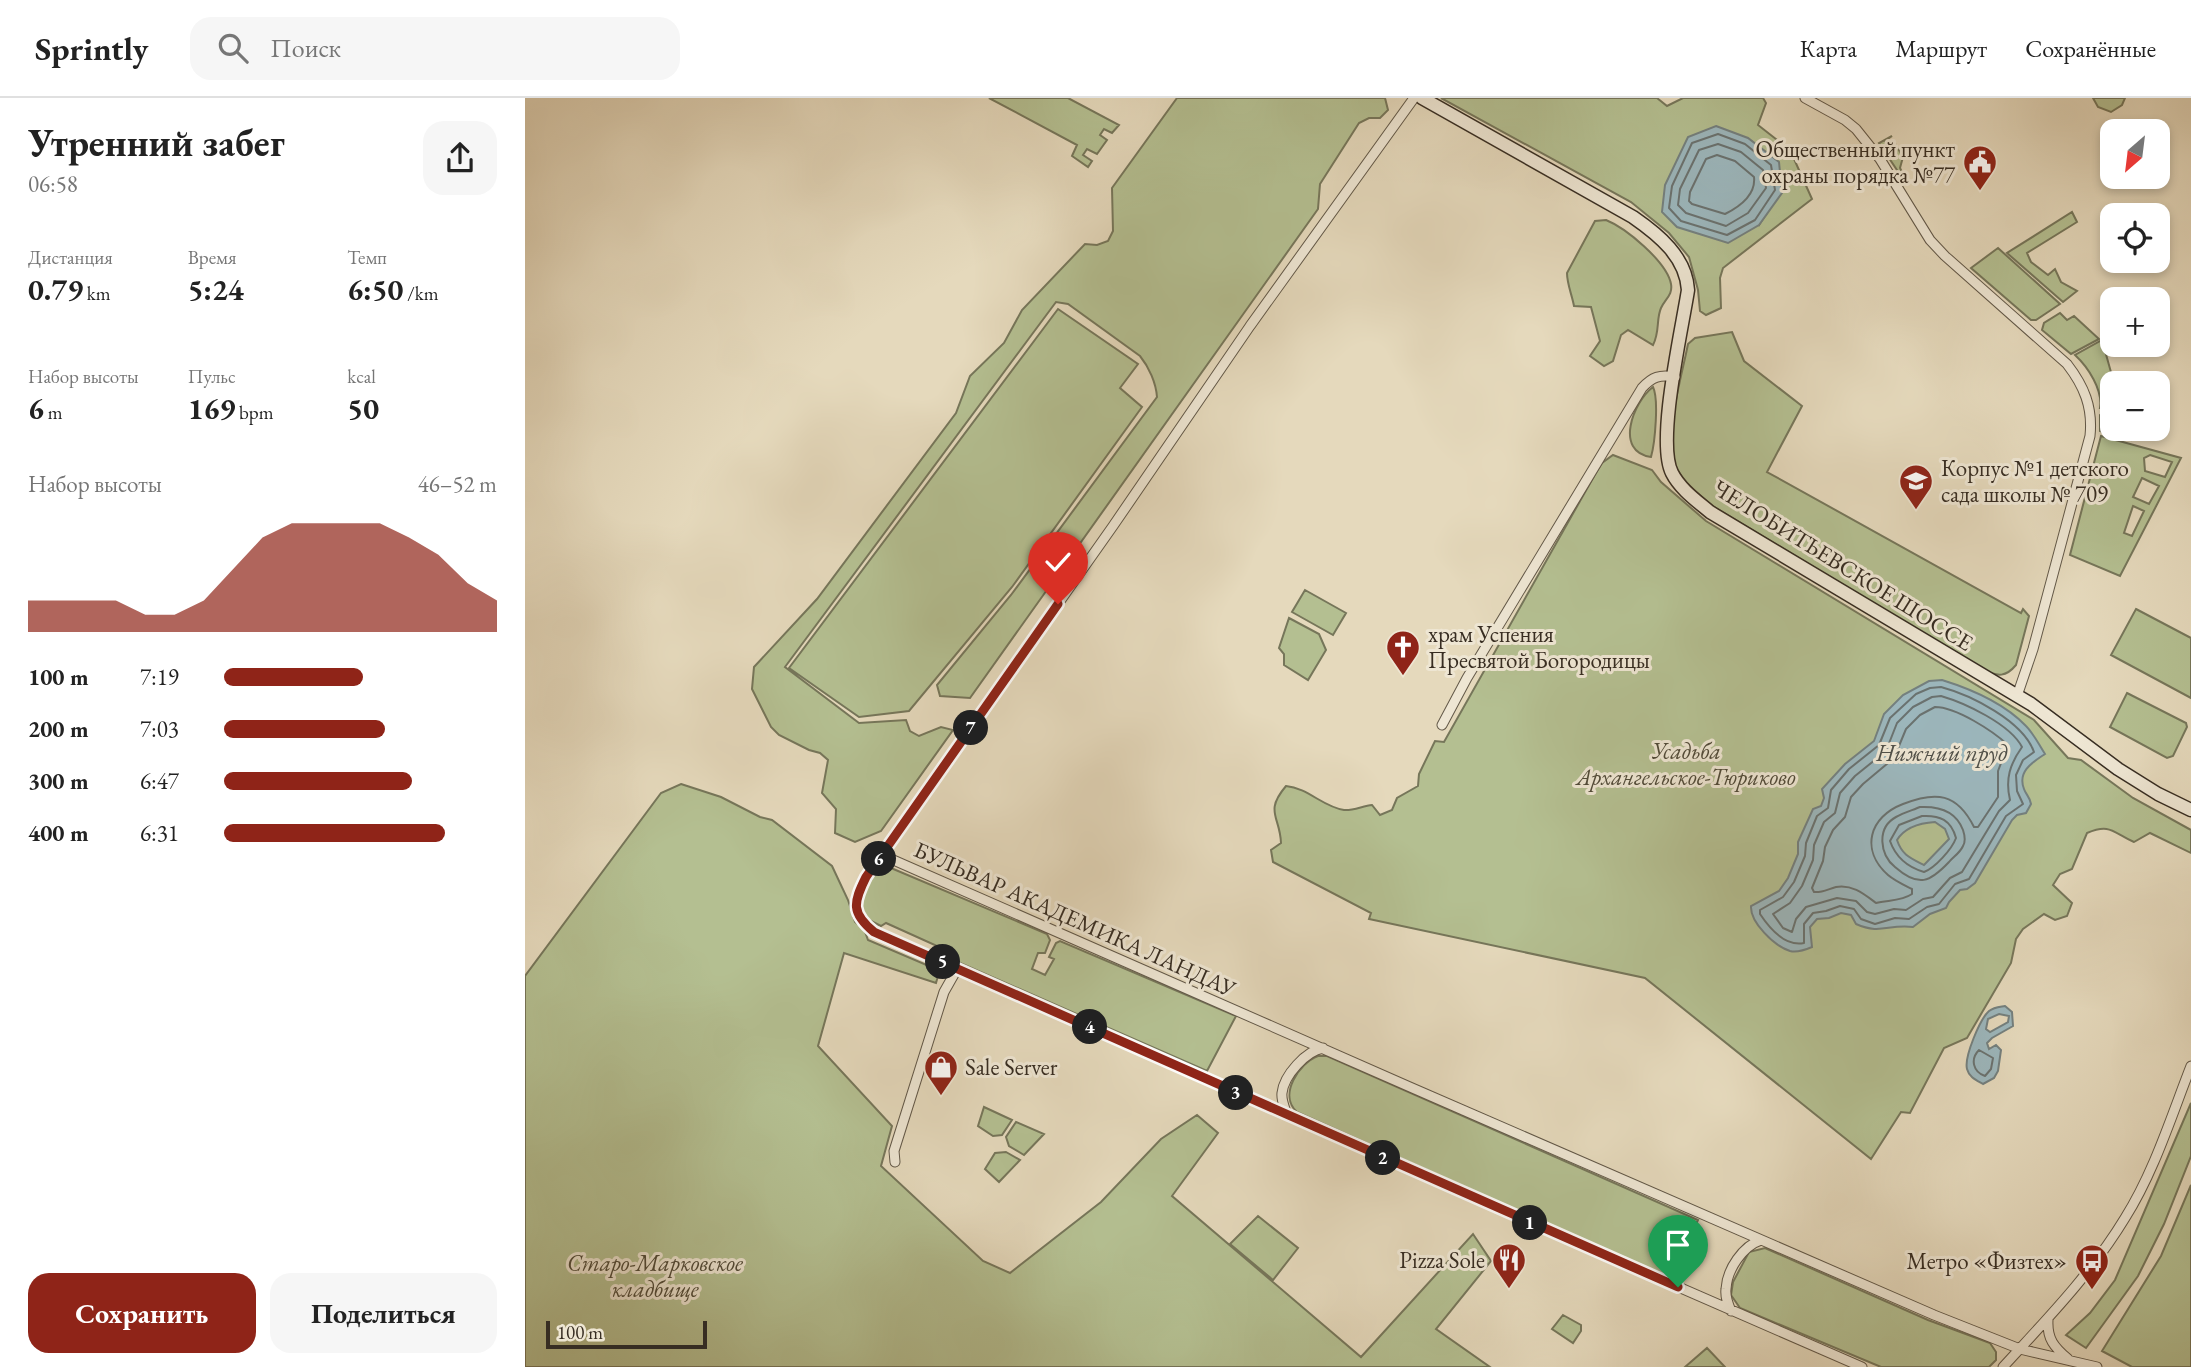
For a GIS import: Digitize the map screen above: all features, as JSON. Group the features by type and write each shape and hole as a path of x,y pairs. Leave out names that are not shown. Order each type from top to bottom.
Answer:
{"street":[{"path":"882,855 1250,326 1414,98"},
{"name":"ЧЕЛОБИТЬЕВСКОЕ ШОССЕ","path":"1422,98 1633,217 1663,241 1680,260 1688,276 1688,290 1666,441 1668,460 1676,480 1690,495 1721,519 2017,696 2118,769 2158,794 2191,810"},
{"path":"1805,98 1845,120 1863,136 1930,240 1961,272 2067,364 2086,395 2091,426 2087,449 2031,657 2017,696"},
{"path":"1442,724 1642,388 1649,380 1662,374 1675,377"},
{"name":"БУЛЬВАР АКАДЕМИКА ЛАНДАУ","path":"1862,1367 874,932 859,918 856,904 859,891 882,855 1934,1315 2020,1349 2097,1367"},
{"path":"895,1162 894,1151 944,992 957,969"},
{"path":"1287,1115 1282,1098 1286,1080 1305,1056 1323,1048"},
{"path":"2003,1367 2048,1320 2093,1265 2133,1205 2191,1066"},
{"path":"1731,1311 1725,1292 1726,1283 1743,1250 1761,1240"},
{"path":"2048,1320 2051,1342 2069,1361"}],"green space":[{"path":"989,98 1068,98 1119,125 1112,133 1104,129 1100,135 1107,140 1097,154 1087,149 1083,155 1092,161 1088,167 1072,156 1077,145"},
{"path":"1177,98 1385,98 1388,110 1380,118 1369,118 1359,123 1320,184 1318,209 970,698 940,696 937,685 1011,595 1157,397 1151,375 1140,356 1068,304 1056,302 785,667 859,723 906,720 910,731 919,736 941,727 953,730 881,831 855,842 835,833 836,809 822,793 828,760 820,753 779,735 771,727 752,689 754,667 817,599 956,413 970,376 1004,343 1022,310 1085,244 1097,245 1108,241 1113,231 1112,188"},
{"path":"1441,98 1657,98 1667,106 1683,98 1763,98 1766,103 1758,125 1790,150 1812,199 1723,268 1720,278 1721,308 1706,315 1700,311 1698,290 1689,257 1669,233 1631,202","holes":["1688,137 1767,213 1759,225"]},
{"path":"2093,98 2125,98 2122,105 2111,112 2098,107"},
{"path":"1892,136 1885,141 1890,148 1896,145 1903,157 1901,176 1879,143"},
{"path":"2072,212 2077,222 2027,253 2031,262 2048,275 2055,269 2061,282 2077,291 2063,302 2007,253"},
{"path":"1606,220 1634,238 1654,256 1668,275 1671,288 1660,312 1653,345 1628,330 1621,335 1613,361 1604,366 1590,356 1600,341 1591,307 1574,306 1567,273 1595,221"},
{"path":"1998,248 2060,304 2036,320 2031,320 1971,268"},
{"path":"1058,309 1138,364 1120,388 1142,407 1012,587 909,711 859,717 789,668"},
{"path":"2060,313 2067,320 2074,316 2099,339 2071,354 2042,330 2044,323"},
{"path":"1732,332 1744,361 1802,406 1767,472 2021,613 2023,609 2029,616 2016,665 2009,672 2001,675 1984,670 1711,505 1684,479 1675,466 1671,447 1676,402 1688,344 1695,338"},
{"path":"2100,341 2100,357 2107,357 2111,371 2100,371 2100,401 2093,379 2075,355"},
{"path":"1653,387 1656,411 1651,457 1640,453 1633,446 1630,437 1634,414"},
{"path":"2100,440 2119,441 2181,458 2120,576 2070,555","holes":["2150,455 2172,462 2165,477 2145,471 2144,458","2142,478 2159,486 2149,504 2133,497","2133,506 2144,511 2132,536 2124,533"]},
{"name":"Усадьба Архангельское-Тюриково","path":"1613,455 1652,470 1661,482 1706,521 2034,720 2068,758 2081,760 2133,798 2191,830 2191,853 2150,833 2134,842 2107,829 2087,833 2072,869 2060,874 2053,885 2072,903 2067,916 2055,920 2044,914 2023,929 2016,939 2011,963 1967,1038 1944,1048 1910,1113 1901,1112 1871,1159 1645,978 1369,919 1371,913 1273,862 1271,850 1281,843 1274,808 1286,786 1294,787 1344,810 1372,805 1380,815 1392,810 1397,798 1418,786 1419,774 1435,741 1444,742 1597,471 1602,463"},
{"path":"1305,590 1346,613 1333,635 1292,612"},
{"path":"2136,609 2191,638 2191,698 2111,655"},
{"path":"1289,618 1319,634 1326,650 1308,680 1284,665 1284,654 1279,648"},
{"path":"2127,693 2186,723 2187,727 2173,756 2167,758 2110,727"},
{"name":"Старо-Марковское кладбище","path":"681,784 721,797 760,817 772,820 832,866 855,922 864,929 868,940 936,969 936,983 844,953 818,1046 892,1126 881,1166 983,1261 1010,1273 1101,1202 1161,1139 1197,1115 1218,1133 1172,1196 1361,1357 1473,1234 1491,1261 1436,1329 1490,1367 525,1367 525,976 661,793"},
{"path":"891,868 1047,934 1050,940 1045,953 1038,953 1032,969 1045,975 1054,959 1049,957 1056,943 1060,941 1236,1016 1207,1071 951,959 946,950 886,923 881,926 865,918 862,902 866,887 876,875"},
{"path":"1318,1056 1327,1056 1698,1220 1673,1264 1676,1267 1671,1279 1297,1112 1290,1097 1293,1080 1304,1065"},
{"path":"2191,1103 2191,1156 2164,1224 2138,1276 2086,1348 2066,1335 2090,1313 2115,1280"},
{"path":"984,1107 1012,1120 1002,1135 993,1136 978,1126"},
{"path":"1016,1122 1044,1134 1024,1155 1009,1146 1006,1137"},
{"path":"1006,1152 1020,1160 999,1182 985,1169 995,1153"},
{"path":"2191,1185 2191,1367 2132,1367 2102,1351 2161,1256"},
{"path":"1258,1216 1298,1248 1273,1280 1230,1244"},
{"path":"1765,1248 1928,1320 1990,1343 1996,1352 1996,1360 1989,1367 1881,1367 1740,1308 1731,1295 1733,1282 1749,1252"},
{"path":"1563,1315 1581,1325 1581,1331 1573,1343 1552,1329"},
{"path":"1707,1348 1725,1367 1685,1367"}],"water":[{"path":"1716,126 1748,138 1779,162 1782,193 1759,225 1728,243 1677,227 1662,212 1665,185 1688,137"},
{"name":"Нижний пруд","path":"1942,680 1976,693 1998,704 2029,729 2045,754 2024,772 2022,783 2031,804 2026,813 2017,815 2012,820 1975,883 1960,890 1946,908 1930,914 1913,927 1878,929 1856,924 1851,915 1841,913 1817,919 1810,927 1812,947 1795,952 1784,948 1770,939 1759,926 1751,906 1779,891 1788,878 1798,854 1798,842 1813,809 1821,806 1824,798 1822,789 1845,764 1874,741 1884,714 1903,695 1929,681","holes":["1935,822 1945,829 1949,839 1924,865 1904,853 1897,840 1913,826 1924,823"]},
{"path":"2005,1006 2012,1012 2013,1026 1987,1043 1989,1049 1996,1045 2001,1050 1998,1071 1994,1078 1983,1084 1973,1078 1967,1069 1973,1038 1989,1011","holes":["1999,1014 2009,1016 2008,1022 1990,1032 1986,1029 1988,1019"]}],"place":[{"name":"Общественный пункт охраны порядка №77","path":"1980,192"},
{"name":"Корпус №1 детского сада школы № 709","path":"1916,511"},
{"name":"храм Успения Пресвятой Богородицы","path":"1403,677"},
{"name":"Sale Server","path":"941,1097"},
{"name":"Pizza Sole","path":"1509,1290"},
{"name":"Метро «Физтех»","path":"2092,1291"}],"route":[{"path":"1058,604 866,877 856,904 859,918 874,932 1678,1287"}]}
